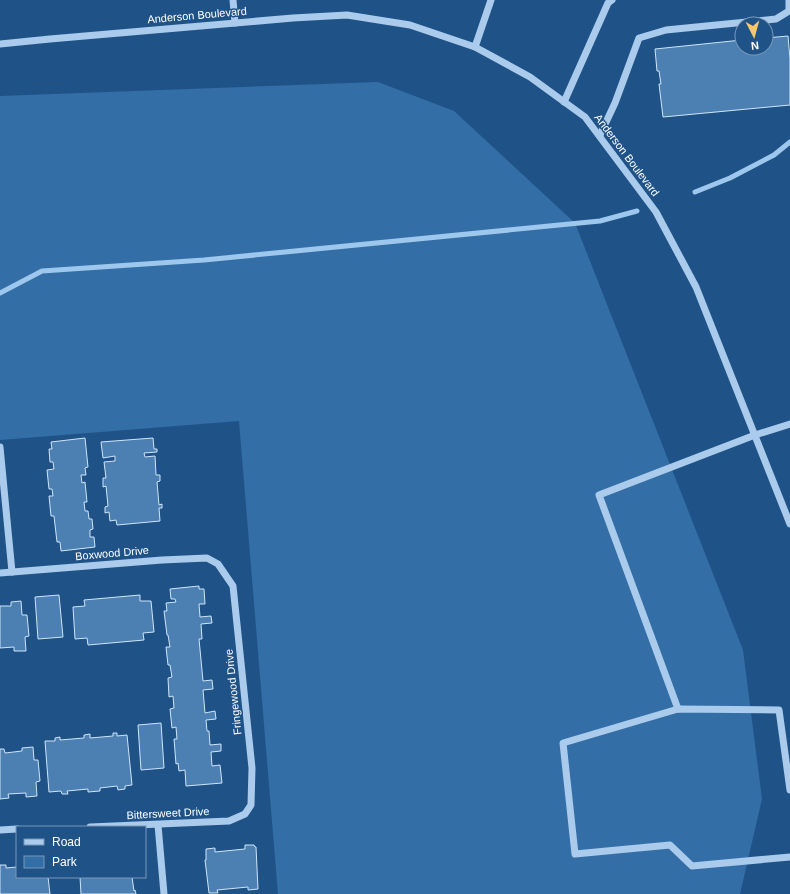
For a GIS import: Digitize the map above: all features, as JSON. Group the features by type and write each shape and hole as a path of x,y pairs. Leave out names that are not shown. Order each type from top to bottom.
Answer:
{"street":[{"path":"233,0 235,23"},
{"path":"475,47 491,0"},
{"path":"564,102 608,3 612,0"},
{"path":"600,136 615,103 639,38 666,30 776,19 790,11 789,0"},
{"name":"Anderson Boulevard","path":"0,44 235,23 347,15 410,25 475,47 530,77 585,117 656,212 696,287 790,524"},
{"path":"678,708 600,495 755,435 790,424"},
{"path":"0,447 12,572"},
{"name":"Boxwood Drive","path":"0,573 162,560 207,558 218,564 222,570"},
{"name":"Fringewood Drive","path":"222,570 233,586 252,768 251,806 246,814"},
{"path":"790,790 779,710 678,708 563,743 575,854 670,844 692,866 790,857"},
{"name":"Bittersweet Drive","path":"124,826 228,821 246,814"},
{"path":"158,825 164,894"},
{"path":"0,830 16,829"}],"green space":[{"path":"378,82 454,111 575,223 743,650 762,799 740,894 278,894 239,421 0,440 0,96"}],"building":[{"path":"788,36 790,59 790,105 663,117 659,84 661,84 659,71 657,71 655,49 734,41 734,56 774,56 774,37"},
{"path":"85,438 88,467 85,468 86,475 81,475 82,483 85,482 87,502 84,502 85,511 88,511 89,519 92,519 93,529 90,530 90,537 94,537 95,547 61,551 60,542 57,542 54,516 51,516 49,496 53,496 52,489 49,489 47,470 54,469 53,462 50,462 49,449 52,449 51,442"},
{"path":"153,438 154,449 157,449 157,452 144,453 145,457 155,456 156,475 160,475 160,481 157,482 159,505 162,504 162,508 159,508 160,521 117,525 116,520 110,521 109,512 105,513 105,507 108,506 106,486 103,487 103,478 106,478 104,462 115,461 115,456 103,458 101,442"},
{"path":"199,586 199,589 204,589 205,604 199,604 200,617 211,616 212,623 201,624 202,639 199,639 203,681 212,680 213,689 203,690 205,713 215,711 216,719 206,720 207,731 209,731 210,745 221,744 221,751 211,752 212,766 220,765 222,783 186,786 185,770 179,771 178,763 176,764 174,739 177,739 176,727 172,728 170,709 174,708 173,696 169,697 168,678 172,677 170,665 168,665 166,647 170,647 164,611 167,611 166,603 176,602 175,599 171,599 170,589"},
{"path":"59,595 63,637 38,639 35,597"},
{"path":"140,595 140,601 151,601 154,632 143,633 144,640 88,645 87,638 75,639 73,607 85,606 84,600"},
{"path":"21,601 22,615 27,615 29,636 25,637 26,651 14,651 14,647 0,648 0,606 11,606 11,602"},
{"path":"161,723 164,768 141,770 138,725"},
{"path":"113,733 117,733 117,736 127,735 132,785 125,786 125,789 118,790 117,786 100,788 100,791 88,792 88,789 67,791 68,794 62,794 61,791 49,792 45,741 55,741 55,738 60,737 60,740 84,738 84,735 90,734 90,738 113,736"},
{"path":"33,747 34,760 38,760 40,781 36,782 37,796 26,797 26,793 8,794 9,798 0,799 0,749 4,749 5,753 22,751 22,748"},
{"path":"245,845 254,845 256,847 258,889 248,890 248,887 217,890 218,893 209,893 205,860 206,849 215,848 215,852 245,849"},
{"path":"0,865 6,865 6,868 16,867 16,878 48,878 50,894 0,894"},
{"path":"80,878 132,878 134,891 135,890 136,894 81,894"}],"waterway":[{"path":"695,192 730,178 774,155 790,142"},
{"path":"0,293 42,271 204,260 600,221 637,211"}]}
